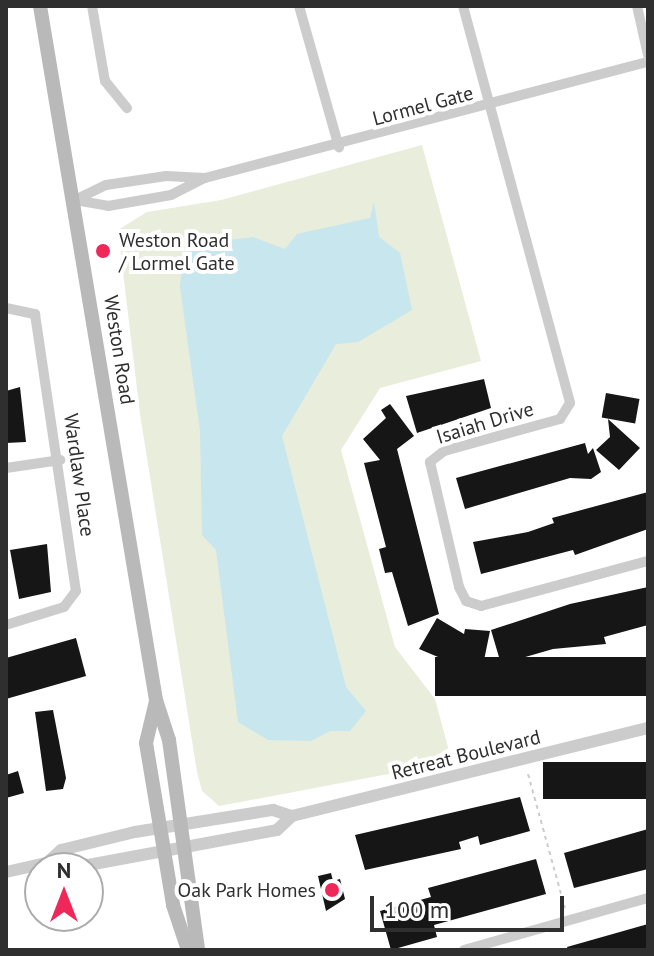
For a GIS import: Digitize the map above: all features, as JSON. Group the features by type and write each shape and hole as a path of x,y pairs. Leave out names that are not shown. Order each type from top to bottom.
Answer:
{"main road":[{"name":"Weston Road","path":"40,6 75,200 156,700 169,740 187,847 198,950"},
{"name":"Weston Road","path":"156,700 146,743 164,850 188,950"}],"street":[{"path":"92,6 105,81 127,108"},
{"path":"299,6 339,147"},
{"path":"463,6 490,106"},
{"path":"637,6 648,55"},
{"name":"Lormel Gate","path":"75,200 108,206 171,195 205,178 339,147 648,62"},
{"name":"Isaiah Drive","path":"490,106 570,403 560,419 444,451 430,462 459,587 466,601 481,606 648,561"},
{"name":"Lormel Gate","path":"75,200 106,185 166,176 205,178"},
{"name":"Wardlaw Place","path":"6,308 35,314 60,460 76,591 64,607 6,625"},
{"path":"6,468 60,460"},
{"name":"Retreat Boulevard","path":"104,862 277,830 292,816 648,728"},
{"name":"Retreat Boulevard","path":"60,852 160,829 273,810 292,816"},
{"path":"464,950 648,898"}],"path":[{"path":"528,774 566,911"}],"green space":[{"path":"422,145 481,361 380,388 341,450 395,647 435,699 452,762 219,806 202,791 197,772 140,414 118,230 147,212 221,200"}],"water":[{"path":"374,202 379,237 400,253 412,310 358,342 336,344 282,436 346,687 366,711 350,731 330,731 311,741 268,740 238,722 216,550 202,535 200,431 180,287 183,258 198,244 253,237 285,249 297,234 370,218"}],"building":[{"path":"484,379 491,408 417,433 406,396"},
{"path":"20,387 26,442 6,443 6,391"},
{"path":"606,393 639,399 635,424 602,418"},
{"path":"390,404 414,436 397,449 439,614 408,626 392,572 385,573 379,549 386,547 364,463 380,460 363,439 386,418 381,410"},
{"path":"608,419 640,448 619,470 596,450 610,437"},
{"path":"585,443 588,454 593,448 601,472 591,479 570,478 465,509 456,478"},
{"path":"648,492 648,529 575,555 573,550 481,574 473,542 528,532 554,523 552,518"},
{"path":"47,544 51,592 19,599 10,550"},
{"path":"648,587 648,625 604,637 606,644 553,649 501,664 491,630 570,604"},
{"path":"437,618 464,634 465,629 490,631 481,675 419,649"},
{"path":"76,638 86,676 6,699 6,658"},
{"path":"435,657 648,657 648,696 435,696"},
{"path":"53,710 66,778 63,789 46,791 35,712"},
{"path":"543,762 648,762 648,799 543,799"},
{"path":"18,771 24,793 6,798 6,775"},
{"path":"520,797 530,831 480,845 478,836 459,842 461,849 365,870 355,835"},
{"path":"648,829 648,869 574,888 564,853"},
{"path":"536,859 546,894 434,925 437,937 391,950 380,911 431,897 428,888"},
{"name":"Oak Park Homes","path":"331,873 333,881 340,879 345,899 326,911 318,876"},
{"path":"648,924 648,950 568,950 567,947"}],"place":[{"name":"Weston Road / Lormel Gate","path":"103,251"},
{"name":"Oak Park Homes","path":"332,890"}]}
